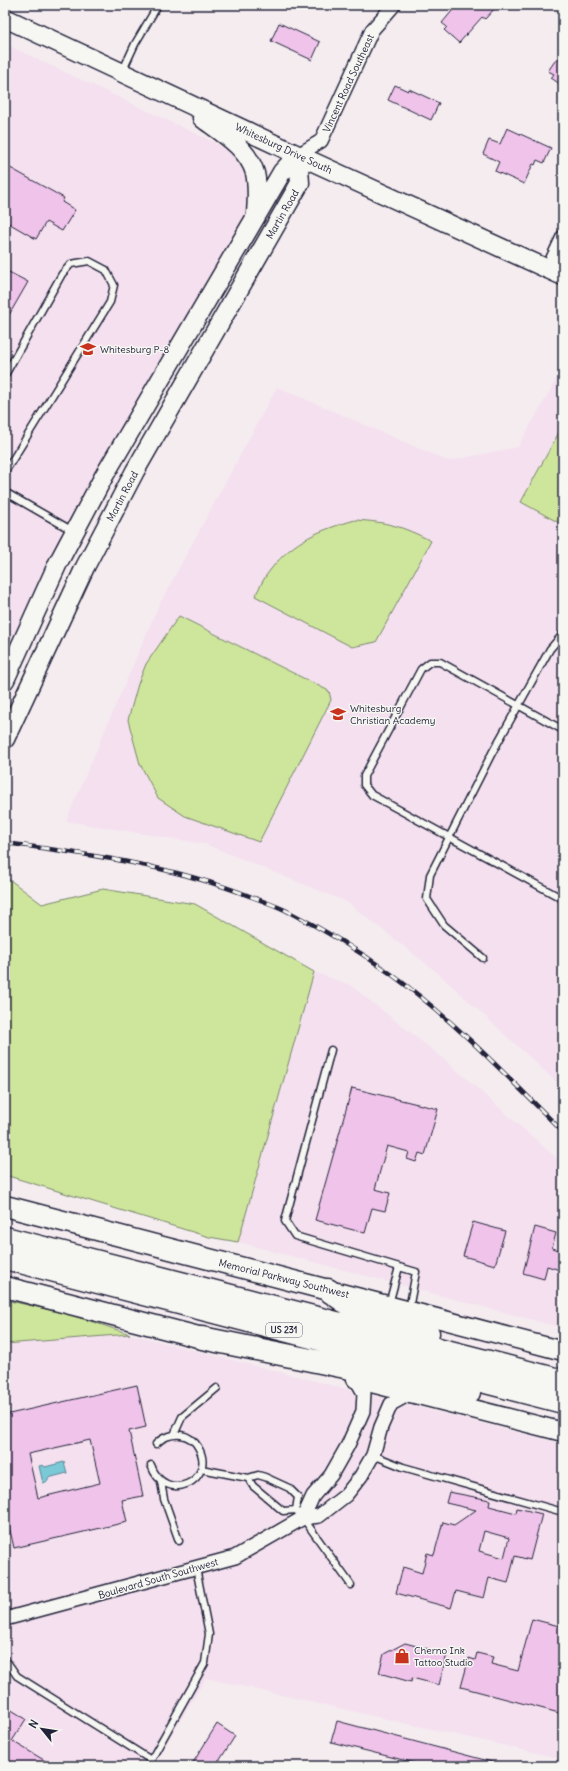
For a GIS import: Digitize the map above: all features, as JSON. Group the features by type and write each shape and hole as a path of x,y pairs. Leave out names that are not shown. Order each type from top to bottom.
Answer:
{"highway":[{"name":"US 231","path":"5,1238 563,1380"},
{"name":"US 231","path":"5,1258 563,1402"},
{"path":"328,1290 351,1306 474,1347 539,1364 563,1380"},
{"path":"202,1338 528,1404 563,1402"}],"main road":[{"name":"Whitesburg Drive South","path":"5,18 298,155 556,272"},
{"path":"177,98 239,146 242,150 255,173 257,198 256,215"},
{"path":"5,680 58,563 104,476 256,215 282,172 298,155"},
{"name":"Martin Road","path":"5,739 85,567 135,471 300,183 298,155"},
{"name":"Memorial Parkway Southwest","path":"5,1206 563,1351"},
{"path":"5,1287 563,1432"}],"street":[{"name":"Vincent Road Southeast","path":"298,155 321,141 372,30 394,5"},
{"path":"556,272 563,237"},
{"path":"300,1514 331,1475 348,1445 363,1411 364,1393 356,1379"},
{"name":"Boulevard South Southwest","path":"5,1620 235,1557 300,1514 319,1516 346,1495 361,1476 373,1455 381,1427 391,1404 411,1393"}],"lane":[{"path":"122,72 135,44 158,5"},
{"path":"5,375 62,274 71,264 89,261 106,270 114,285 110,302 5,472"},
{"path":"5,492 74,532"},
{"path":"483,958 444,924 427,899 430,875 492,753 550,650 563,634"},
{"path":"563,730 440,662 430,662 421,669 364,776 364,785 372,795 563,899"},
{"path":"331,1050 285,1221 295,1236 416,1272 409,1310"},
{"path":"388,1305 399,1267"},
{"path":"174,1434 182,1417 216,1388"},
{"path":"151,1466 154,1474 161,1482 174,1487 183,1486 191,1482 197,1477 201,1469 203,1460 201,1452 197,1444 190,1438 174,1434 165,1437 156,1444"},
{"path":"373,1455 403,1467 563,1512"},
{"path":"201,1469 248,1478 258,1475 289,1488 298,1497 300,1514 350,1584"},
{"path":"248,1478 253,1486 283,1511 300,1514"},
{"path":"161,1482 164,1499 179,1541"},
{"path":"5,1659 17,1676 151,1760 205,1663 209,1634 196,1568"}],"shaded area":[{"name":"Whitesburg P-8","path":"5,44 239,154 252,180 250,212 5,660"},
{"name":"Whitesburg Christian Academy","path":"563,368 563,1088 438,973 347,902 205,844 66,821 158,607 277,387 448,461 518,447"},
{"path":"314,972 350,985 444,1059 563,1164 563,1328 238,1242"},
{"path":"130,1334 563,1444 563,1759 206,1678 153,1766 5,1766 5,1344"}],"green space":[{"path":"563,425 563,525 521,502"},
{"path":"355,520 376,522 403,528 431,541 376,642 352,647 255,596 269,572 280,559 298,543 319,532"},
{"path":"179,616 329,691 331,700 259,842 185,816 158,798 140,764 128,720 138,684 146,664"},
{"path":"10,880 42,904 103,889 195,904 314,972 238,1242 209,1237 5,1175 5,881"},
{"path":"5,1300 65,1313 130,1334 5,1344"}],"water":[{"path":"64,1462 67,1473 48,1478 48,1481 43,1483 39,1466 43,1465 45,1467"}],"building":[{"path":"457,5 498,5 485,19 482,17 459,43 444,30 447,27 442,23"},
{"path":"279,23 320,42 312,60 271,41"},
{"path":"557,58 562,61 563,60 563,86 551,78 554,74 548,71"},
{"path":"395,85 408,91 409,89 439,103 431,120 388,100"},
{"path":"507,128 551,148 544,163 537,160 535,165 533,164 524,184 495,171 499,162 483,154 489,140 500,144"},
{"path":"5,165 64,198 62,202 75,210 62,231 46,222 36,239 5,221"},
{"path":"5,270 28,282 5,322"},
{"path":"352,1088 438,1109 425,1155 419,1153 416,1162 407,1159 409,1152 387,1146 375,1189 390,1193 385,1211 372,1208 365,1233 315,1220"},
{"path":"473,1222 505,1231 495,1265 463,1256"},
{"path":"535,1227 556,1233 552,1248 563,1251 560,1270 547,1266 544,1279 523,1273"},
{"path":"137,1385 146,1427 129,1431 143,1496 122,1500 127,1522 14,1548 5,1508 5,1415","holes":["90,1440 100,1483 38,1498 28,1454"]},
{"path":"449,1492 490,1500 489,1506 516,1513 517,1508 542,1514 530,1560 515,1556 508,1583 489,1578 484,1598 456,1591 451,1608 396,1593 403,1567 422,1573 427,1553 434,1555 443,1522 454,1525 476,1510 446,1503","holes":["484,1531 509,1538 504,1558 479,1551"]},
{"path":"532,1619 563,1627 563,1714 461,1687 469,1658 475,1660 477,1653 493,1657 491,1664 518,1671"},
{"path":"405,1643 447,1654 439,1685 412,1678 411,1682 379,1673 384,1654"},
{"path":"5,1706 26,1719 12,1741 54,1766 5,1766"},
{"path":"337,1721 496,1763 495,1766 427,1766 331,1742"},
{"path":"217,1724 235,1736 216,1766 191,1766"}],"railway":[{"path":"5,843 130,862 161,869 222,886 273,905 299,917 366,956 437,1010 501,1070 563,1132"}],"place":[{"name":"Whitesburg P-8","path":"88,349"},
{"name":"Whitesburg Christian Academy","path":"338,714"},
{"name":"Cherno Ink Tattoo Studio","path":"402,1656"}]}
